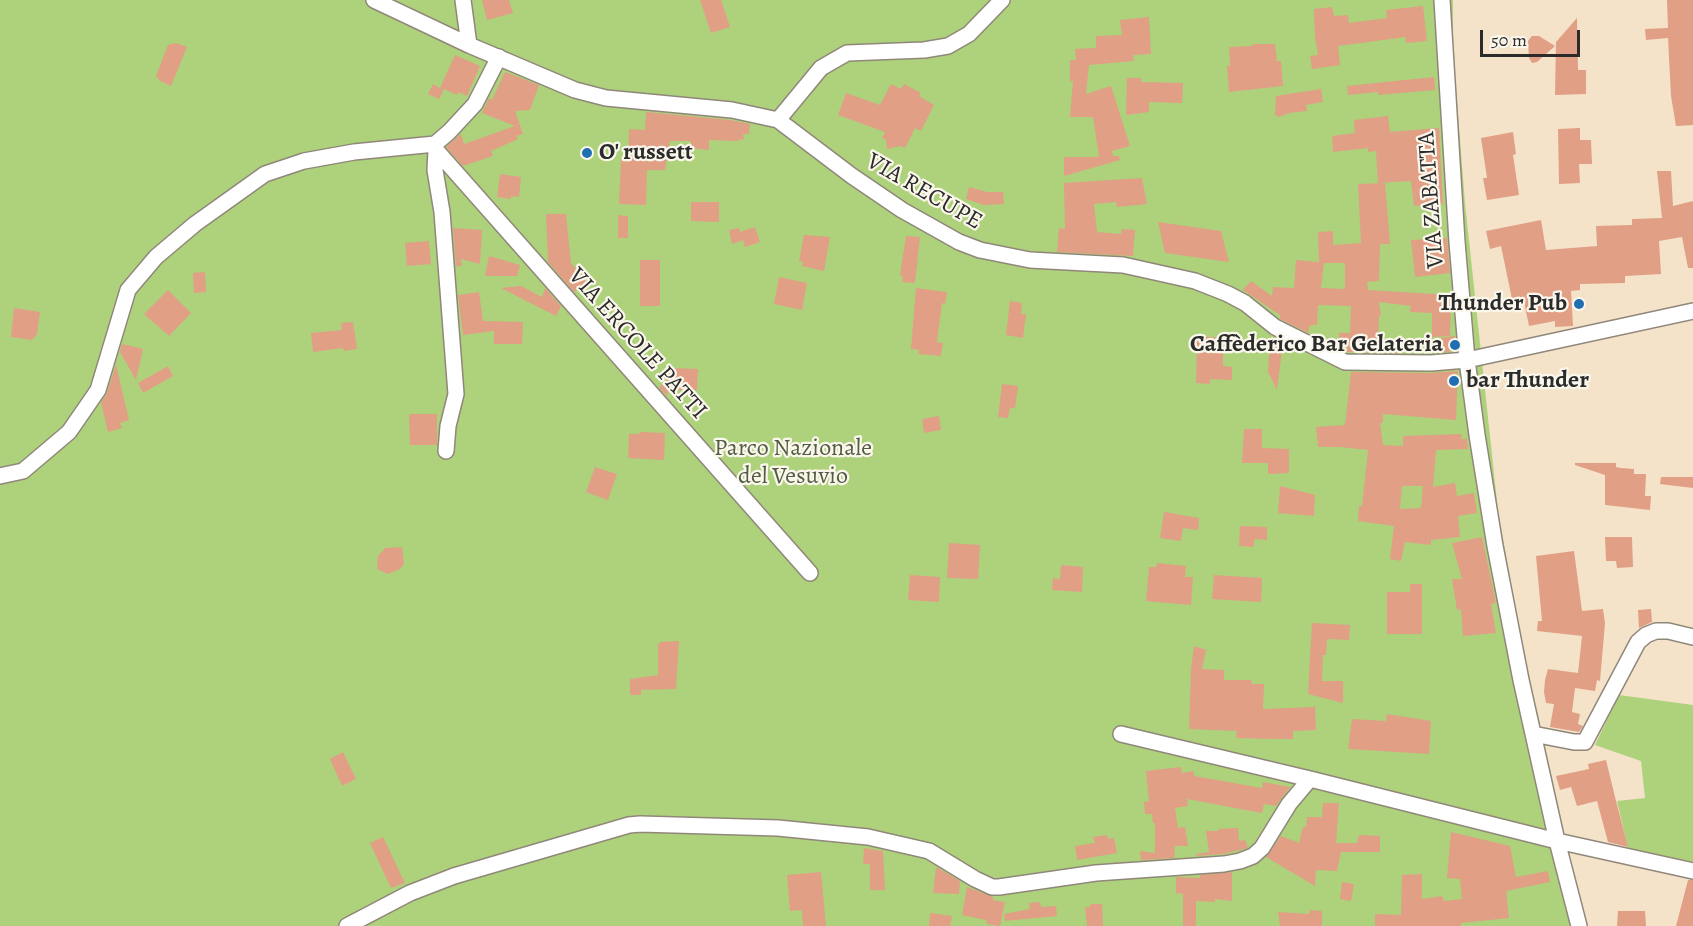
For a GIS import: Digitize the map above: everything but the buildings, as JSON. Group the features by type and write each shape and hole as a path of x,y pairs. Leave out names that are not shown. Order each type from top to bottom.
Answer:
{"street":[{"name":"VIA RECUPE","path":"374,0 469,45 575,90 606,98 732,110 778,120 852,176 942,234 980,250 1030,260 1123,265 1195,281 1245,303 1275,327 1345,362 1431,363 1467,360 1693,310"},
{"path":"463,0 469,45"},
{"path":"778,120 821,68 846,53 924,50 948,46 969,34 1002,0"},
{"name":"VIA ZABATTA","path":"1442,0 1457,242 1467,360 1477,435 1495,546 1521,680 1557,841 1579,926"},
{"path":"446,451 448,426 456,394 442,212 435,170 435,147 475,104 499,57"},
{"path":"0,476 23,471 69,432 98,390 128,290 156,257 195,224 266,174 304,161 354,152 435,147"},
{"name":"VIA ERCOLE PATTI","path":"435,147 810,573"},
{"path":"1533,734 1585,742 1638,642 1646,635 1656,632 1693,637"},
{"path":"1121,734 1557,841 1693,871"},
{"path":"347,926 410,893 454,876 629,825 640,824 778,828 868,837 929,851 975,879 999,887 1096,873 1224,864 1253,856 1262,848 1290,804 1310,779"}],"green space":[{"name":"Parco Nazionale del Vesuvio","path":"0,0 1453,0 1453,51 1465,203 1498,511 1521,640 1585,926 0,926"},
{"path":"1619,695 1693,705 1693,862 1628,849 1617,801 1645,798 1641,761 1595,745"}],"place":[{"name":"O' russett","path":"587,153"},
{"name":"Thunder Pub","path":"1579,304"},
{"name":"Caffèderico Bar Gelateria","path":"1455,345"},
{"name":"bar Thunder","path":"1454,381"}]}
